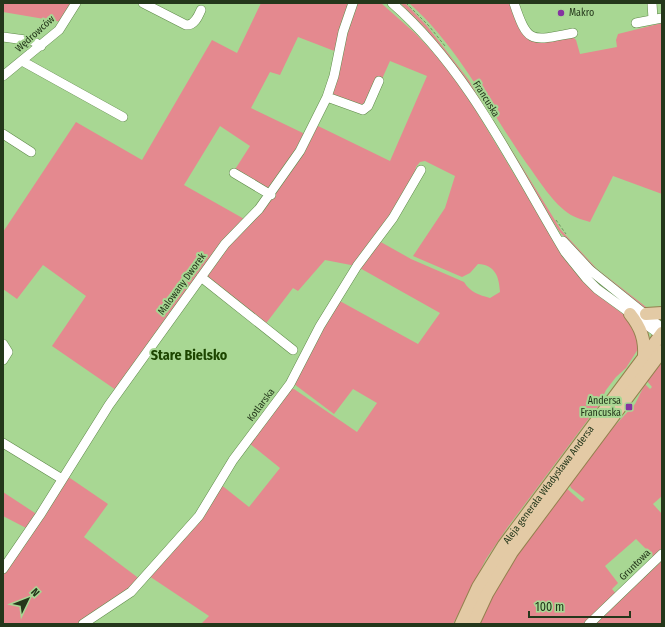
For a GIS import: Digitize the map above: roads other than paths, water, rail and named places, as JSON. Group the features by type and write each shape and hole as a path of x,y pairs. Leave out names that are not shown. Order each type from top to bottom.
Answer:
{"main road":[{"path":"646,314 662,313"},
{"path":"630,314 637,322 644,336 644,357"},
{"name":"Aleja generała Władysława Andersa","path":"473,624 487,594 512,552 644,357 662,333"},
{"name":"Aleja generała Władysława Andersa","path":"461,624 478,587 504,546 662,351"}],"street":[{"name":"Wędrowców","path":"3,76 41,46 64,24 76,3"},
{"path":"143,3 186,25 194,23 201,10"},
{"name":"Malowany Dworek","path":"3,569 109,405 225,244 248,222 271,194 309,136 327,97 334,76 343,32 353,3"},
{"name":"Francuska","path":"392,3 424,34 463,83 565,252 586,278 630,314 662,333"},
{"path":"514,3 522,27 531,36 544,39 572,33"},
{"path":"636,23 658,19 652,3"},
{"path":"3,37 33,41 41,46"},
{"path":"22,61 123,117"},
{"path":"327,97 363,110 368,106 379,81"},
{"path":"3,134 31,152"},
{"name":"Kotlarska","path":"82,624 131,592 199,516 230,465 290,384 320,326 357,266 393,218 421,170"},
{"path":"234,174 271,194"},
{"name":"Francuska","path":"545,219 590,270 646,314 662,333"},
{"path":"201,277 293,350"},
{"path":"3,344 8,352 3,360"},
{"path":"3,443 62,479"},
{"name":"Gruntowa","path":"589,624 662,554"}],"place":[{"name":"Makro","path":"561,13"},
{"name":"Andersa Francuska","path":"629,407"}],"district":[{"name":"Stare Bielsko","path":"189,355"}]}
